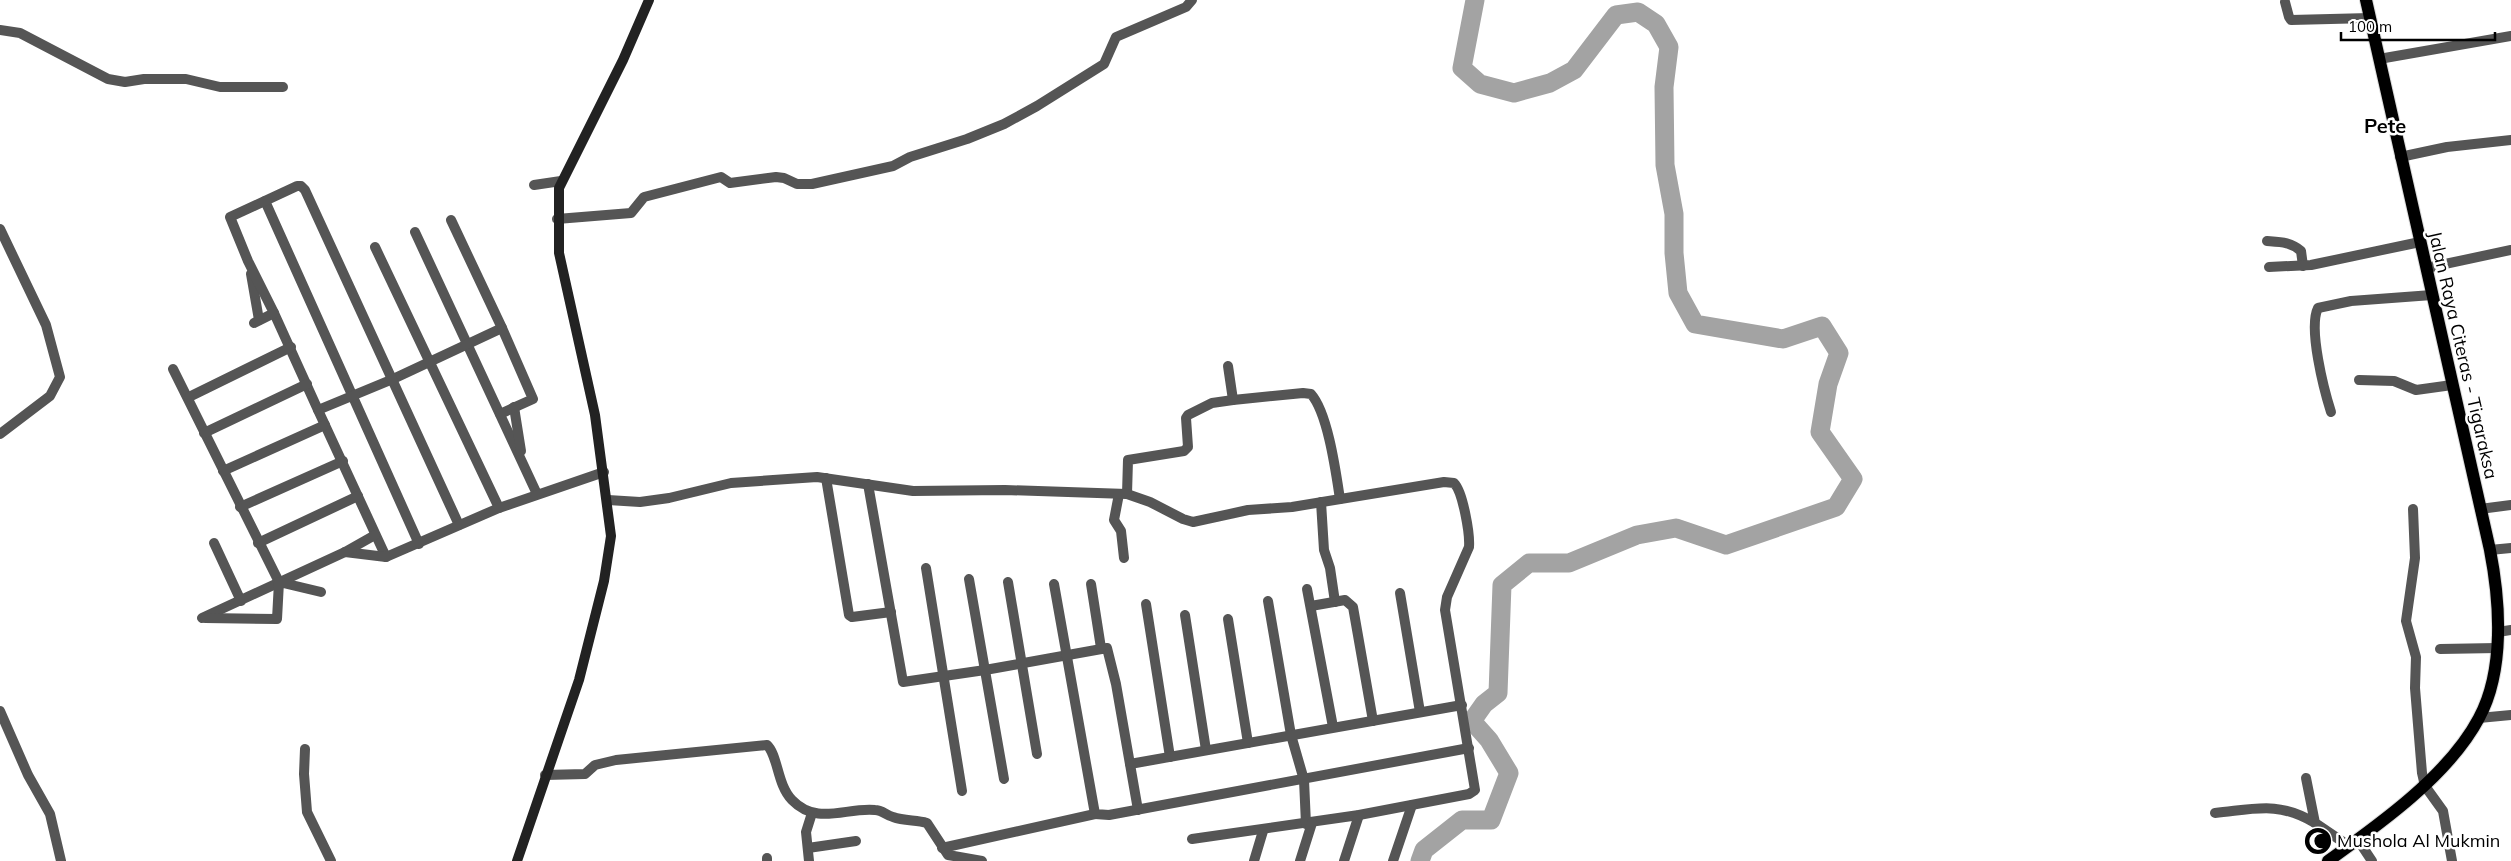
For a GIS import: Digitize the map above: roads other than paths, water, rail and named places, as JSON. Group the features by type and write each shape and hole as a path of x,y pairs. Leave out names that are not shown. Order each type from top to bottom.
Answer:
{"main road":[{"name":"Jalan Raya Citeras - Tigaraksa","path":"2328,861 2426,786 2480,718 2493,674 2498,632 2498,598 2490,550 2366,0"}],"street":[{"path":"518,861 545,775 579,680 604,581 611,536 608,500 595,415 559,253 557,198 561,181 623,60 649,0"},
{"path":"557,219 631,212 644,197 721,177 730,183 776,177 784,178 797,184 812,184 894,166 910,157 967,139 1004,124 1037,106 1104,64 1116,37 1186,7 1192,0"},
{"path":"2285,2 2288,17 2291,20 2370,18"},
{"path":"0,30 20,33 108,79 125,82 144,79 186,79 220,87 283,86"},
{"path":"2379,59 2511,36"},
{"path":"2400,157 2447,147 2511,140"},
{"path":"534,185 561,181"},
{"path":"386,557 291,347 248,261 230,217 297,186 305,190 459,525"},
{"path":"265,201 419,544"},
{"path":"451,220 533,399 500,414"},
{"path":"0,229 46,325 60,377 50,396 0,434"},
{"path":"414,232 537,494"},
{"path":"2267,241 2289,243 2296,246 2301,251 2303,266"},
{"path":"2269,267 2303,266 2420,242"},
{"path":"375,247 499,508"},
{"path":"2426,268 2511,250"},
{"path":"248,261 257,321 274,313"},
{"path":"2331,412 2318,361 2316,317 2318,308 2351,301 2432,295"},
{"path":"318,410 393,379 502,328"},
{"path":"188,397 291,347"},
{"path":"1228,366 1233,400"},
{"path":"173,368 240,507 279,582 277,619 202,618 241,601 279,582 345,552 375,534"},
{"path":"2360,380 2394,381 2416,390 2452,385"},
{"path":"204,432 307,384"},
{"path":"1124,558 1121,531 1114,520 1123,494 1128,460 1184,451 1188,447 1186,418 1188,415 1212,403 1303,393 1311,394 1320,410 1333,453 1340,499"},
{"path":"514,407 524,464"},
{"path":"223,470 325,425"},
{"path":"240,507 342,461"},
{"path":"345,552 386,557 499,508 604,472"},
{"path":"608,500 640,502 669,498 731,483 826,478 913,491 1024,490 1123,494 1150,502 1193,522 1248,510 1321,502 1450,481 1457,485 1469,538 1469,547 1449,591 1445,610 1476,786 1472,793 1359,815 1262,831 1192,839"},
{"path":"826,478 849,615 852,617 891,612"},
{"path":"868,484 903,682 985,670 1107,648 1110,655 1138,810"},
{"path":"258,543 358,496"},
{"path":"1321,502 1324,550 1330,568 1335,602"},
{"path":"2480,509 2511,504"},
{"path":"2413,509 2415,558 2406,621 2416,657 2415,688 2422,773 2426,786 2443,811 2452,861"},
{"path":"214,543 241,601"},
{"path":"2490,550 2511,548"},
{"path":"926,568 962,791"},
{"path":"969,579 1004,779"},
{"path":"279,582 320,592"},
{"path":"1008,582 1037,754"},
{"path":"1054,584 1095,814"},
{"path":"1091,584 1101,648"},
{"path":"1307,589 1333,728"},
{"path":"1400,593 1420,712"},
{"path":"1311,606 1345,600 1353,607 1373,721"},
{"path":"1268,602 1291,735 1304,780 1309,823 1300,861"},
{"path":"1146,604 1170,757"},
{"path":"1185,615 1206,750"},
{"path":"1228,619 1248,743"},
{"path":"2498,632 2511,630"},
{"path":"2440,649 2497,648"},
{"path":"1130,764 1462,705"},
{"path":"0,711 28,775 50,814 61,861"},
{"path":"2480,718 2511,715"},
{"path":"545,775 585,774 595,765 616,760 761,744 771,748 778,776 792,800 812,813 829,815 875,810 894,818 921,822 927,824 932,829 942,848 954,857 982,861"},
{"path":"942,848 1095,814 1109,815 1138,810 1470,748"},
{"path":"305,749 304,774 307,812 331,861"},
{"path":"2306,778 2315,823"},
{"path":"1393,861 1412,805"},
{"path":"2215,813 2282,808 2300,814 2353,843 2372,861"},
{"path":"809,861 806,832 812,813"},
{"path":"1344,861 1359,815"},
{"path":"1254,861 1262,831"},
{"path":"808,848 856,841"}],"waterway":[{"path":"1420,861 1424,850 1462,820 1491,820 1509,773 1489,740 1472,721 1484,704 1498,693 1502,585 1529,563 1569,563 1637,535 1676,528 1726,545 1836,507 1853,479 1820,432 1828,384 1839,353 1822,326 1783,339 1695,324 1678,293 1674,253 1674,214 1665,165 1664,87 1669,47 1656,24 1638,12 1616,15 1574,70 1550,83 1514,93 1480,84 1462,68 1475,0"}],"place":[{"name":"Mushola Al Mukmin","path":"2318,841"}],"district":[{"name":"Pete","path":"2385,126"}]}
